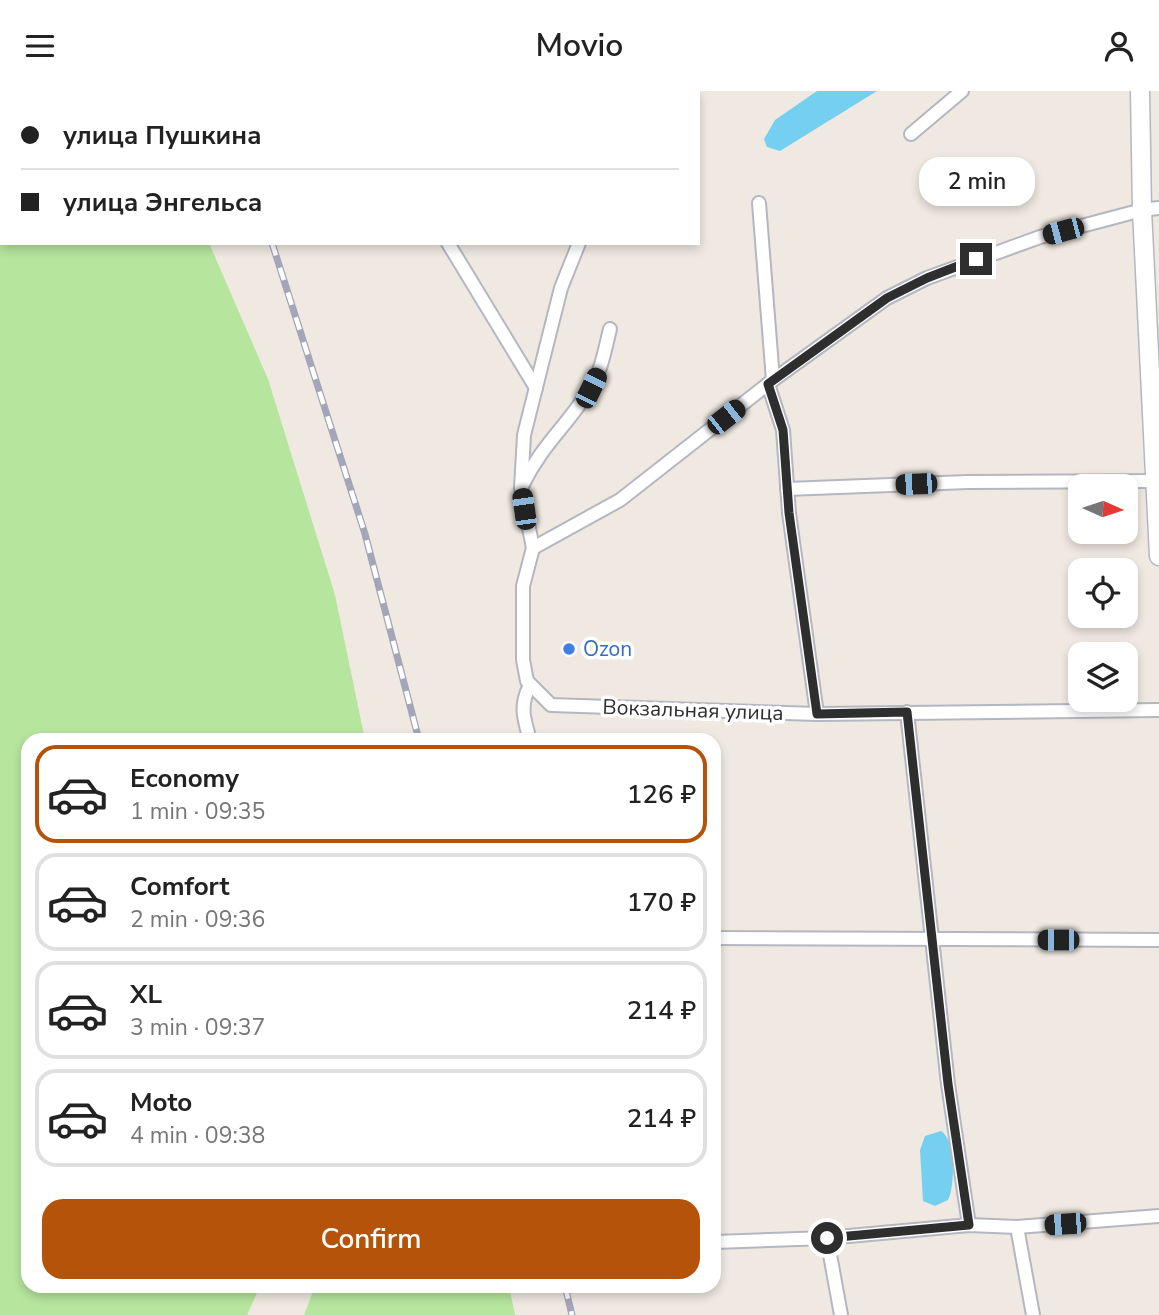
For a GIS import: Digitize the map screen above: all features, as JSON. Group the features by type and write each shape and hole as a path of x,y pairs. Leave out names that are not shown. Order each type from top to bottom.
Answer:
{"main road":[{"path":"1139,91 1150,209 1159,556"}],"street":[{"path":"911,134 962,91"},
{"path":"758,203 771,382 783,430 787,489 817,714"},
{"path":"533,548 620,500 771,382 887,298 927,278 1040,237 1150,209"},
{"path":"449,245 536,389"},
{"path":"528,733 521,711 522,699 530,685 523,660 523,586 533,548 521,488 524,435 561,288 578,245"},
{"path":"521,488 541,450 591,388 601,365 610,330"},
{"path":"787,489 1157,477"},
{"name":"Вокзальная улица","path":"530,685 551,705 817,714 1159,710"},
{"path":"907,712 931,941 969,1225"},
{"path":"721,938 1159,940"},
{"path":"721,1242 827,1238 969,1225 1017,1227 1159,1216"},
{"path":"1017,1227 1033,1315"},
{"path":"827,1238 841,1315"}],"green space":[{"path":"0,245 210,245 268,379 335,595 364,733 21,733 21,1293 257,1293 247,1315 0,1315"},
{"path":"312,1293 510,1293 515,1315 304,1315"}],"water":[{"path":"817,91 877,91 780,151 767,147 764,139 775,120"},
{"path":"941,1131 946,1136 952,1153 953,1174 948,1200 935,1206 923,1201 920,1150 925,1136"}],"railway":[{"path":"273,245 365,534 417,733"},
{"path":"567,1293 572,1315"}],"place":[{"name":"Ozon","path":"569,649"}],"route":[{"path":"827,1238 969,1225 948,1084 907,712 817,714 789,513 783,430 768,384 887,298 927,278 976,259"}]}
